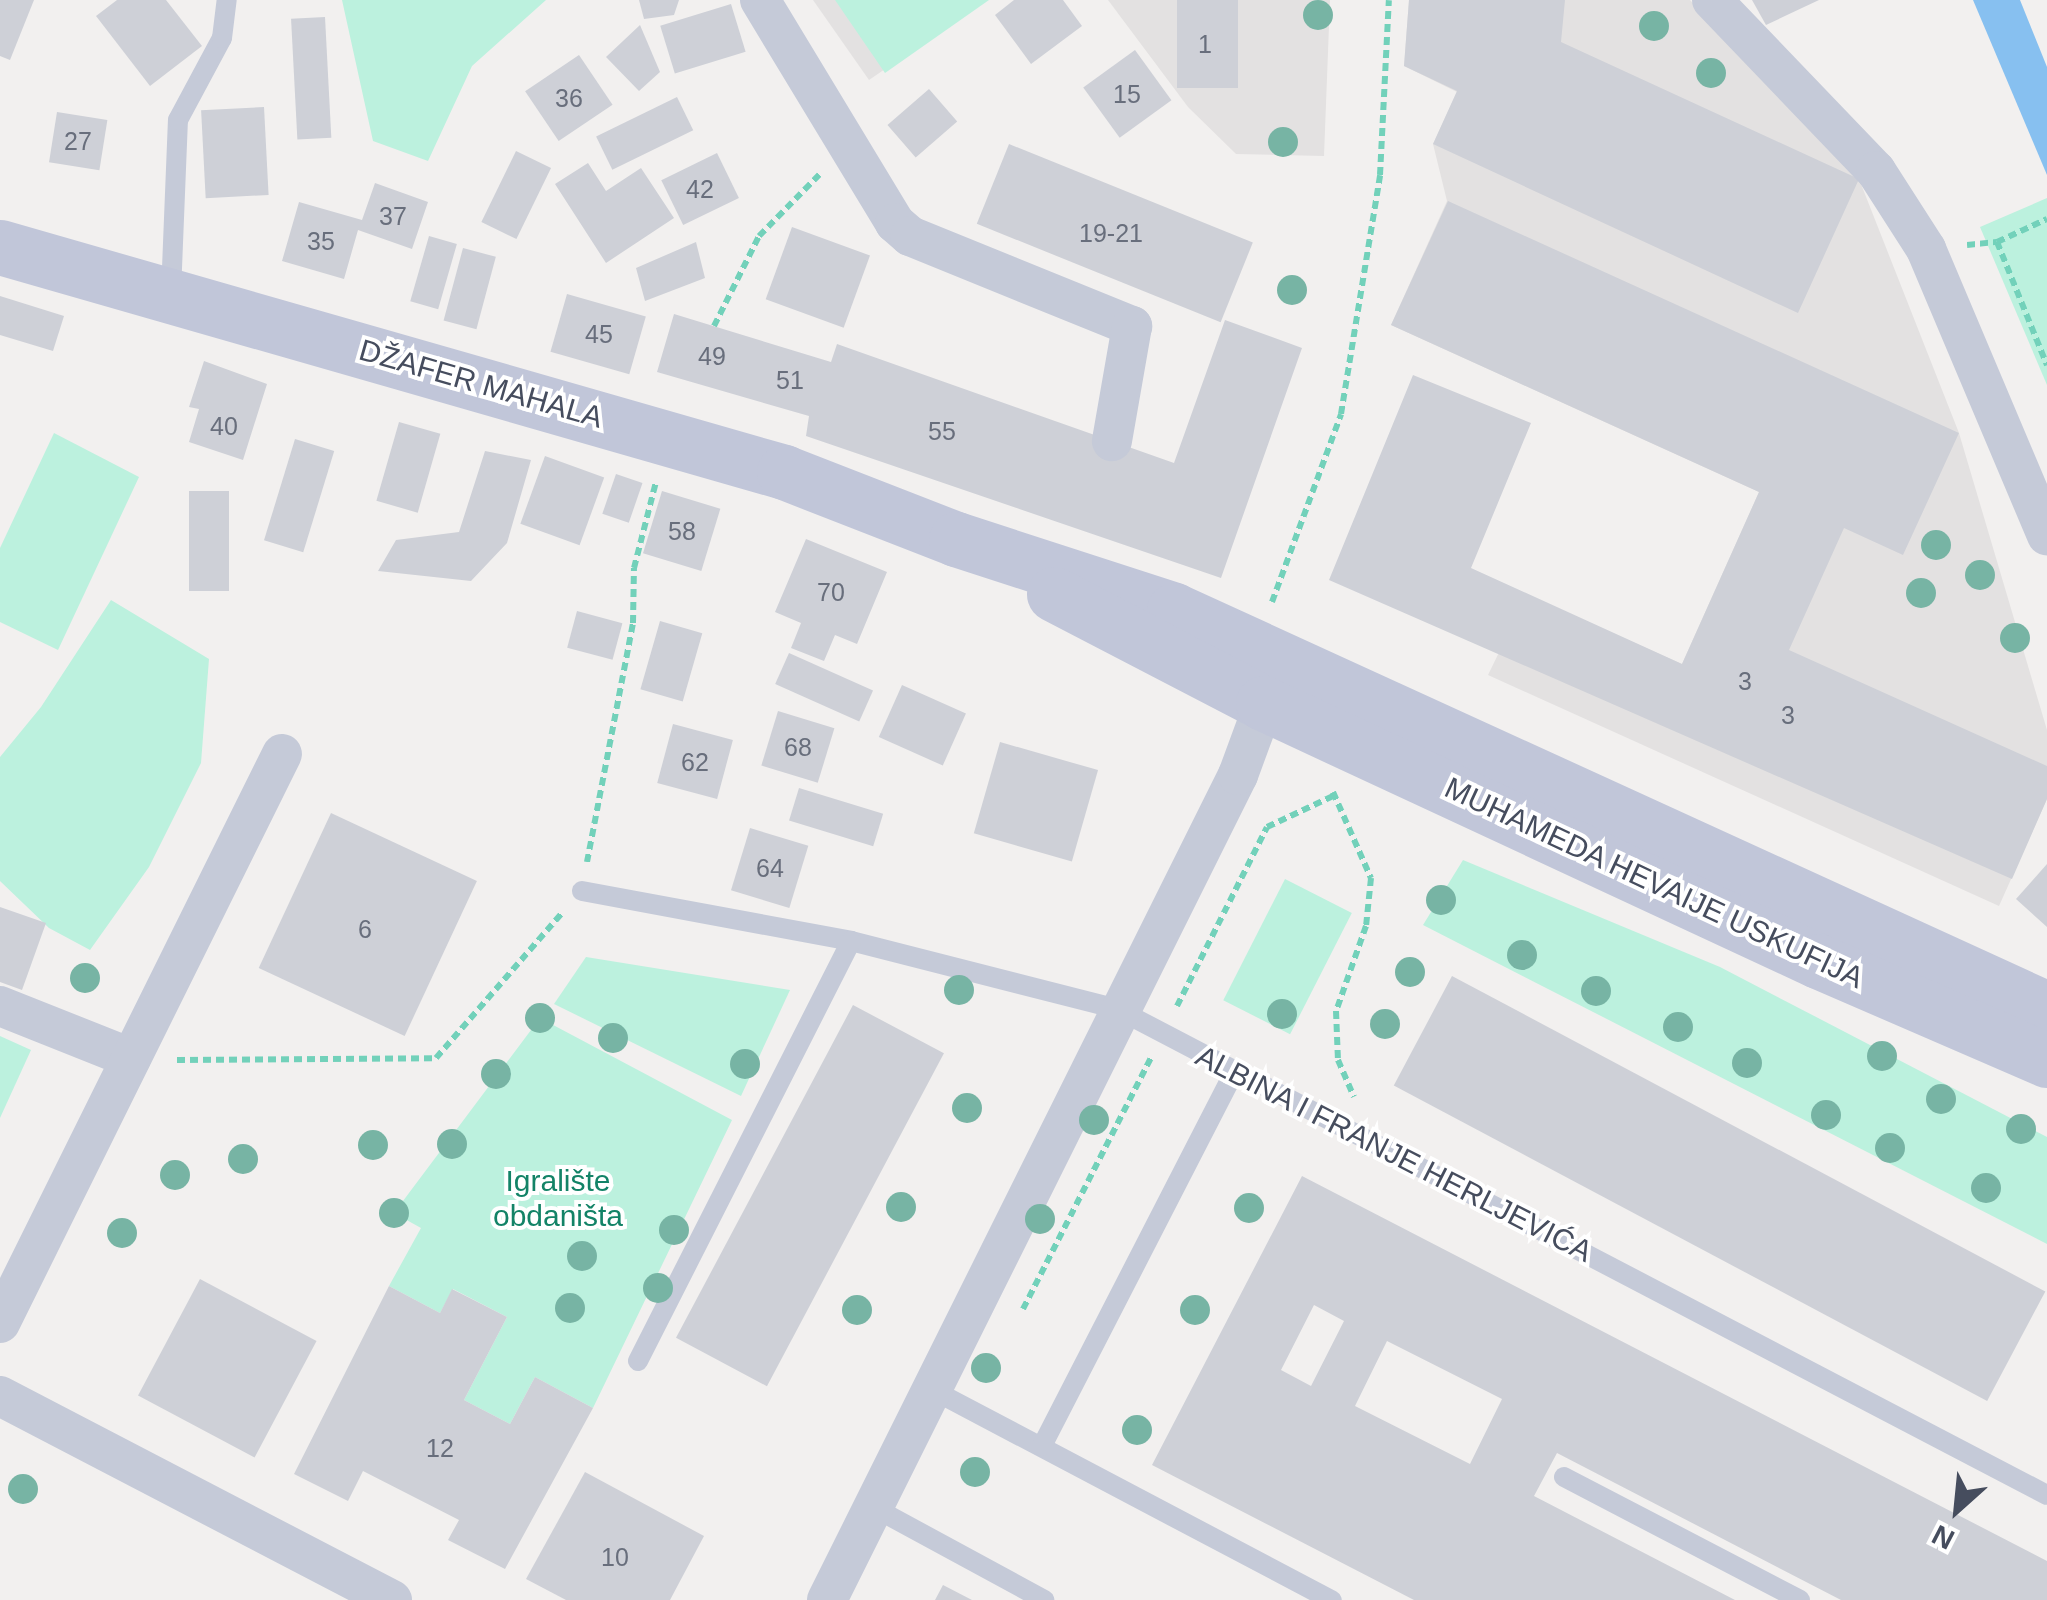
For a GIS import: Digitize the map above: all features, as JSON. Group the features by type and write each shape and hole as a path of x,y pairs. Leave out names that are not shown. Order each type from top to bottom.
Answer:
{"main road":[{"name":"DŽAFER MAHALA","path":"0,247 784,472 1272,657"},
{"name":"MUHAMEDA HEVAIJE USKUFIJA","path":"1272,657 2047,1009"},
{"name":"MUHAMEDA HEVAIJE USKUFIJA","path":"1272,657 1818,961 2047,1060"}],"street":[{"path":"760,0 903,230 1132,326 1112,441"},
{"path":"1712,0 1876,170 1926,248 2047,536"},
{"path":"828,1600 1116,1009 1238,775 1272,657"},
{"path":"0,1323 282,754"},
{"path":"0,1006 131,1058"},
{"path":"0,1396 392,1600"}],"lane":[{"path":"171,295 178,120 222,38 228,0"},
{"name":"ALBINA I FRANJE HERLJEVIĆA","path":"582,891 851,941 1116,1009 2047,1495"},
{"path":"638,1361 851,941"},
{"path":"1042,1446 1234,1072"},
{"path":"931,1389 1332,1600"},
{"path":"1564,1477 1800,1600"},
{"path":"873,1507 1044,1600"}],"path":[{"path":"1272,657 1341,414 1380,174 1389,0"},
{"path":"714,326 759,236 834,160"},
{"path":"2009,236 2047,219"},
{"path":"1996,242 2047,366"},
{"path":"131,1058 436,1058 582,891 633,623 634,568 660,463"},
{"path":"1015,1324 1267,827 1333,796 1371,878 1366,926 1336,1011 1338,1060 1354,1098"}],"shaded area":[{"path":"813,0 986,0 869,80"},
{"path":"1108,0 1330,0 1324,156 1236,154 1188,107"},
{"path":"1409,0 1690,0 1859,179 1959,433 2047,730 2047,799 1999,906 1488,675 1527,595 1682,664 1759,492 1391,325 1447,201 1433,144 1457,92 1404,66"}],"green space":[{"path":"342,0 546,0 472,66 428,161 373,141"},
{"path":"835,0 989,0 885,73"},
{"path":"2047,198 2047,385 1980,227"},
{"path":"54,433 139,477 58,650 0,622 0,548"},
{"path":"111,600 209,659 201,763 149,867 90,950 49,928 0,881 0,757 41,707"},
{"path":"1463,860 1720,967 2047,1137 2047,1244 1423,925"},
{"path":"1285,879 1352,913 1290,1034 1223,1000"},
{"path":"586,957 790,990 741,1096 554,1004"},
{"name":"Igralište obdaništa","path":"540,1018 732,1120 593,1408 535,1377 510,1424 464,1400 507,1317 453,1289 440,1313 389,1286 421,1228 394,1213"},
{"path":"0,1036 31,1050 0,1118"}],"water":[{"path":"1973,0 2020,0 2047,67 2047,175"}],"building":[{"path":"0,0 34,0 10,60 0,56"},
{"path":"117,0 166,0 202,46 150,86 96,16"},
{"path":"639,0 679,0 674,15 644,19"},
{"path":"1014,0 1063,0 1082,26 1031,64 995,15"},
{"path":"1177,0 1238,0 1238,88 1177,88"},
{"path":"1409,0 1565,0 1561,42 1859,179 1798,313 1433,144 1457,91 1404,66"},
{"path":"1752,0 1819,0 1766,25"},
{"path":"731,4 746,52 675,73 660,26"},
{"path":"325,17 331,138 297,140 291,19"},
{"path":"640,25 660,72 639,91 606,57"},
{"path":"1135,50 1171,100 1120,138 1083,88"},
{"path":"579,55 613,105 559,141 525,91"},
{"path":"929,89 957,121 916,158 887,125"},
{"path":"677,97 693,130 612,170 596,136"},
{"path":"264,107 269,195 206,198 201,110"},
{"path":"57,112 107,120 99,170 49,162"},
{"path":"1009,144 1253,243 1221,322 977,224"},
{"path":"516,151 551,168 516,239 481,222"},
{"path":"717,153 739,198 683,225 661,180"},
{"path":"588,163 606,191 641,168 674,218 606,263 555,184"},
{"path":"375,183 428,202 412,249 358,230 344,279 282,261 299,202 362,220"},
{"path":"1448,201 1959,433 1903,555 1844,528 1789,650 2047,766 2047,799 2012,879 1329,580 1413,375 1531,423 1471,568 1682,664 1759,492 1391,325"},
{"path":"792,227 870,255 844,328 766,299"},
{"path":"429,236 457,244 438,309 410,301"},
{"path":"696,242 705,278 645,301 636,268"},
{"path":"463,248 496,257 476,329 444,320"},
{"path":"567,294 646,317 629,374 550,352"},
{"path":"0,296 64,316 53,351 0,335"},
{"path":"674,314 831,362 837,344 1174,463 1225,320 1302,348 1221,578 806,436 809,416 657,372"},
{"path":"204,361 267,384 243,460 189,442 199,409 189,407"},
{"path":"399,422 440,434 418,513 376,501"},
{"path":"295,439 334,451 303,552 264,540"},
{"path":"485,451 531,460 507,543 471,581 378,571 396,540 459,532"},
{"path":"545,456 604,478 580,545 520,524"},
{"path":"616,474 642,483 629,523 602,514"},
{"path":"189,491 229,491 229,591 189,591"},
{"path":"662,491 720,509 701,571 643,553"},
{"path":"806,539 887,572 857,644 835,635 824,661 791,648 801,623 775,612"},
{"path":"577,611 622,623 613,660 567,648"},
{"path":"660,621 702,633 683,701 640,689"},
{"path":"789,653 873,690 859,721 775,684"},
{"path":"902,685 966,713 943,766 879,737"},
{"path":"778,711 834,728 818,783 761,766"},
{"path":"673,724 733,740 717,799 657,783"},
{"path":"1000,742 1098,770 1072,861 974,833"},
{"path":"799,788 883,814 873,846 789,821"},
{"path":"331,813 477,881 405,1036 259,968"},
{"path":"750,828 808,846 789,908 731,890"},
{"path":"2047,864 2047,927 2016,899"},
{"path":"0,907 46,923 22,990 0,982"},
{"path":"1452,976 2045,1291 1987,1401 1394,1085"},
{"path":"853,1005 944,1053 767,1386 676,1338"},
{"path":"1302,1176 2047,1561 2047,1600 1841,1600 1557,1453 1534,1496 1735,1600 1414,1600 1152,1465","holes":["1314,1305 1344,1321 1311,1386 1281,1370","1387,1341 1502,1399 1470,1464 1355,1406"]},
{"path":"200,1279 317,1341 255,1458 138,1396"},
{"path":"389,1286 440,1313 452,1289 507,1317 464,1400 510,1424 535,1377 593,1408 505,1569 448,1540 459,1520 363,1471 348,1501 294,1474"},
{"path":"585,1472 704,1536 670,1600 566,1600 526,1579"},
{"path":"943,1585 972,1600 935,1600"}]}
